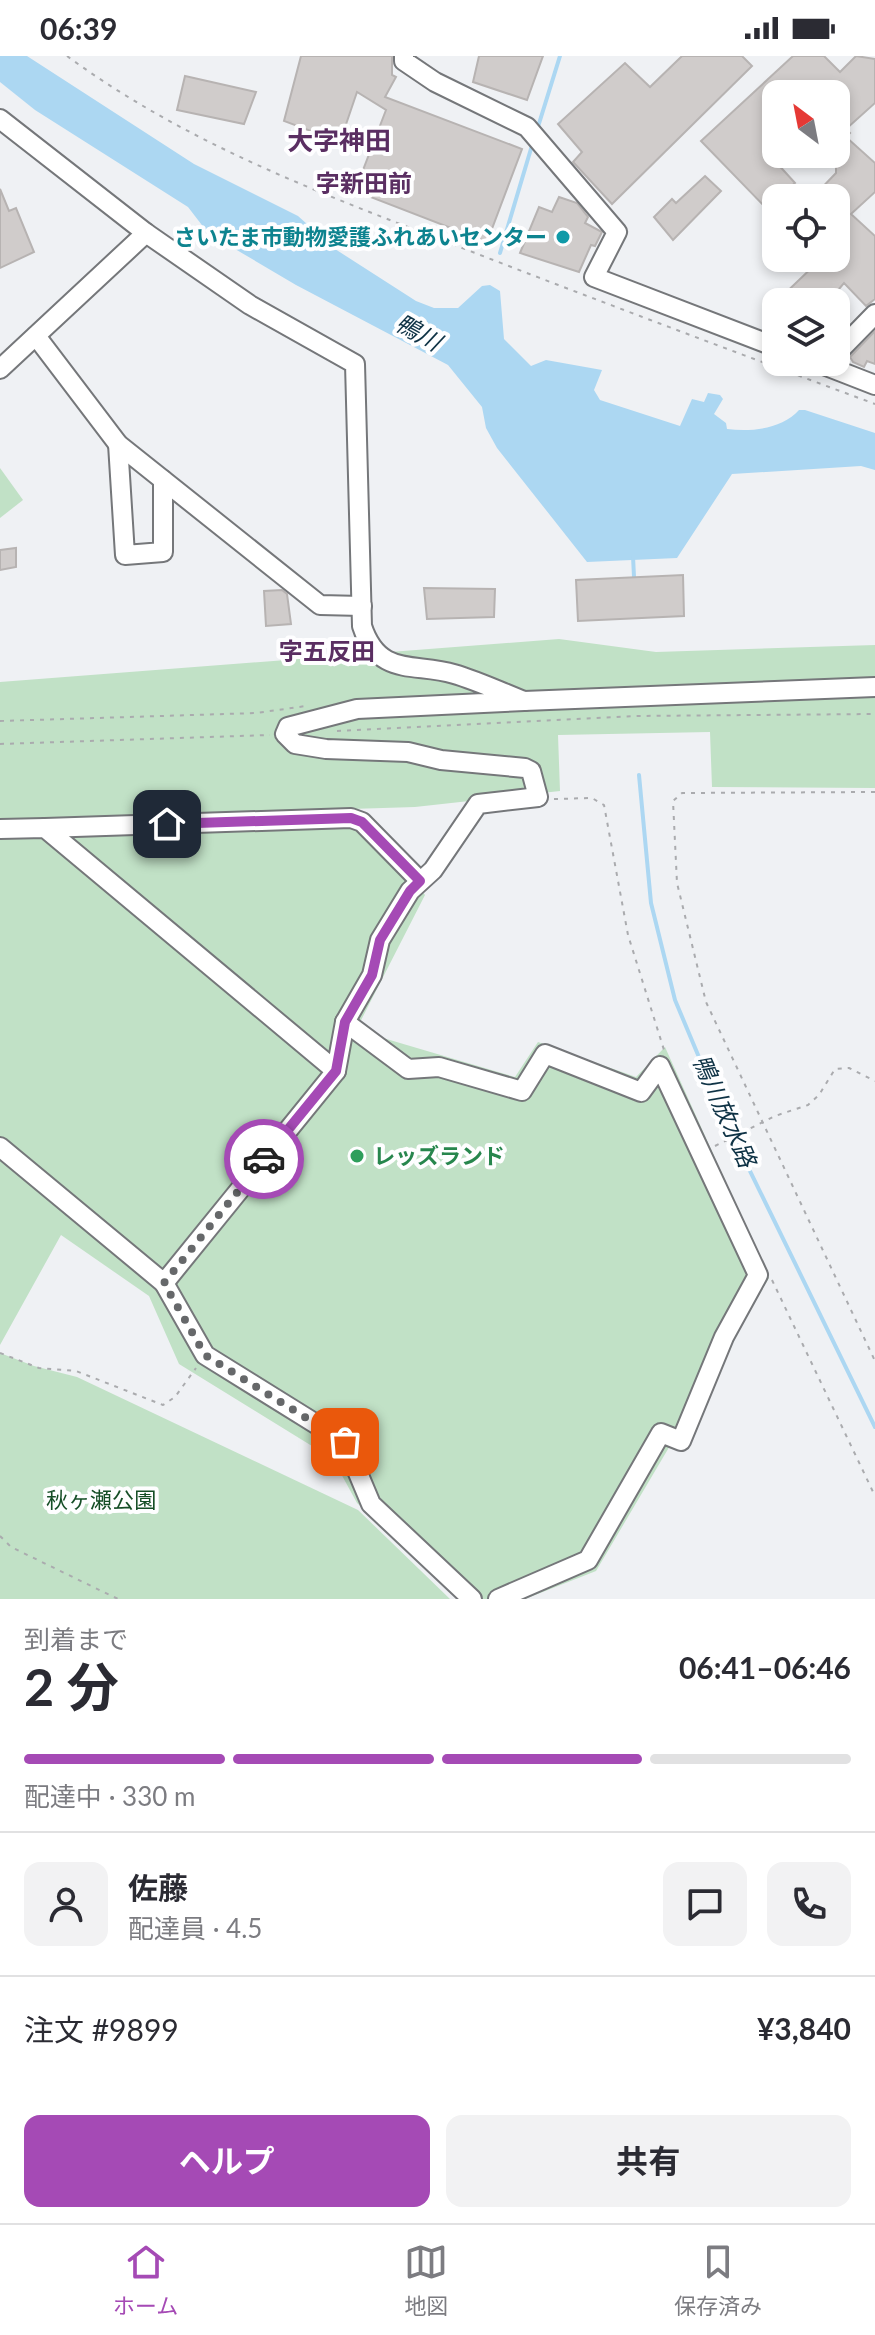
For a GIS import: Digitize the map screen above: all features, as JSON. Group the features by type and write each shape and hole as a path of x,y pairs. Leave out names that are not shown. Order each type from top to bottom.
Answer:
{"street":[{"path":"404,56 404,61 435,82 536,138 617,232 594,277 762,342"},
{"path":"0,119 146,233 250,305 355,364 362,626 372,646 393,664 458,675 524,701"},
{"path":"0,369 146,233"},
{"path":"850,339 875,314"},
{"path":"36,336 118,444 320,605 362,606"},
{"path":"850,372 875,385"},
{"path":"118,444 125,555 163,552 163,480"},
{"path":"164,1283 336,1071 345,1022 372,975 380,940 410,891 433,870 478,804 538,797 534,778 525,768 441,760 408,752 337,751 295,744 285,734 294,723 357,709 875,687"},
{"path":"0,829 351,818 362,822 420,881"},
{"path":"45,828 336,1071"},
{"path":"345,1022 408,1069 439,1067 522,1091 545,1054 641,1092 660,1066 758,1275 724,1337 681,1441 661,1433 588,1560 498,1599"},
{"path":"0,1147 164,1283 205,1355 345,1442 371,1504 472,1599"}],"path":[{"path":"67,56 105,84 245,162 875,404"},
{"path":"0,721 256,713 313,705"},
{"path":"334,731 635,716 875,714"},
{"path":"0,744 285,734"},
{"path":"875,792 682,793 673,801 677,883 706,1002 760,1124 875,1361"},
{"path":"538,797 592,798 604,805 628,935 667,1056"},
{"path":"714,1146 808,1105 819,1095 835,1069 849,1068 875,1081"},
{"path":"769,1274 875,1496"},
{"path":"0,1353 39,1368 76,1371 163,1405 175,1397 205,1355"},
{"path":"0,1536 11,1547 118,1599"}],"green space":[{"path":"0,468 23,500 0,518"},
{"path":"559,639 656,652 875,645 875,788 712,787 710,732 558,735 560,791 415,807 0,820 0,682"},
{"name":"レッズランド","path":"360,810 425,895 356,1030 515,1077 538,1042 636,1077 665,1047 769,1278 596,1571 525,1599 461,1599 357,1503 333,1459 179,1364 149,1296 61,1235 0,1345 0,823"},
{"name":"秋ヶ瀬公園","path":"0,1353 77,1377 358,1510 450,1599 0,1599"}],"water":[{"name":"鴨川","path":"0,56 27,56 194,164 298,216 335,249 416,301 434,308 458,308 482,286 490,285 500,291 504,339 531,366 546,360 602,370 594,390 600,400 680,426 692,399 704,402 708,393 720,395 723,399 714,414 726,423 727,429 737,430 775,425 799,410 805,410 875,433 875,470 861,466 732,474 677,558 587,562 497,448 486,428 482,407 448,365 296,285 208,233 188,207 35,110 0,82"}],"building":[{"path":"301,56 392,56 392,75 396,77 385,97 522,149 487,242 355,191 386,110 357,92 340,142 284,121"},
{"path":"479,56 543,56 527,100 473,82"},
{"path":"682,56 742,56 752,66 612,204 573,162 582,152 558,124 625,63 650,87"},
{"path":"793,56 824,56 840,72 856,56 875,59 875,103 850,125 850,80 767,80"},
{"path":"185,76 256,92 244,124 177,110"},
{"path":"762,85 762,168 781,168 795,183 762,184 762,204 701,141"},
{"path":"850,141 875,163 875,192 851,214 875,236 875,299 866,306 844,283 840,288 791,288 807,272 850,272 850,184 825,184 836,173 836,168 850,168"},
{"path":"705,176 721,191 673,240 654,217 672,199 676,203"},
{"path":"0,189 9,211 16,208 34,252 0,268"},
{"name":"さいたま市動物愛護ふれあいセンター","path":"559,197 577,203 588,217 585,223 602,232 595,246 591,245 579,272 520,253 539,207 552,212"},
{"path":"875,331 875,364 867,361 864,367 850,357"},
{"path":"16,548 16,567 0,570 0,550"},
{"path":"683,575 684,616 578,621 576,580"},
{"path":"424,588 495,589 494,617 427,619"},
{"path":"282,590 287,594 291,624 266,626 264,591"}],"waterway":[{"path":"537,130 560,56"},
{"path":"500,253 533,142"},
{"name":"鴨川放水路","path":"633,556 634,577"},
{"name":"鴨川放水路","path":"639,775 651,903 675,1000 727,1124 875,1427"}],"way so far":[{"path":"264,1159 164,1283 205,1355 345,1442"}],"place":[{"name":"さいたま市動物愛護ふれあいセンター","path":"563,237"},
{"name":"レッズランド","path":"357,1156"}],"district":[{"name":"大字神田","path":"339,141"},
{"name":"字新田前","path":"364,184"},
{"name":"字五反田","path":"327,652"}],"route":[{"path":"167,824 357,819 420,881 410,891 380,940 372,975 345,1022 341,1060 336,1071 264,1159"}]}
